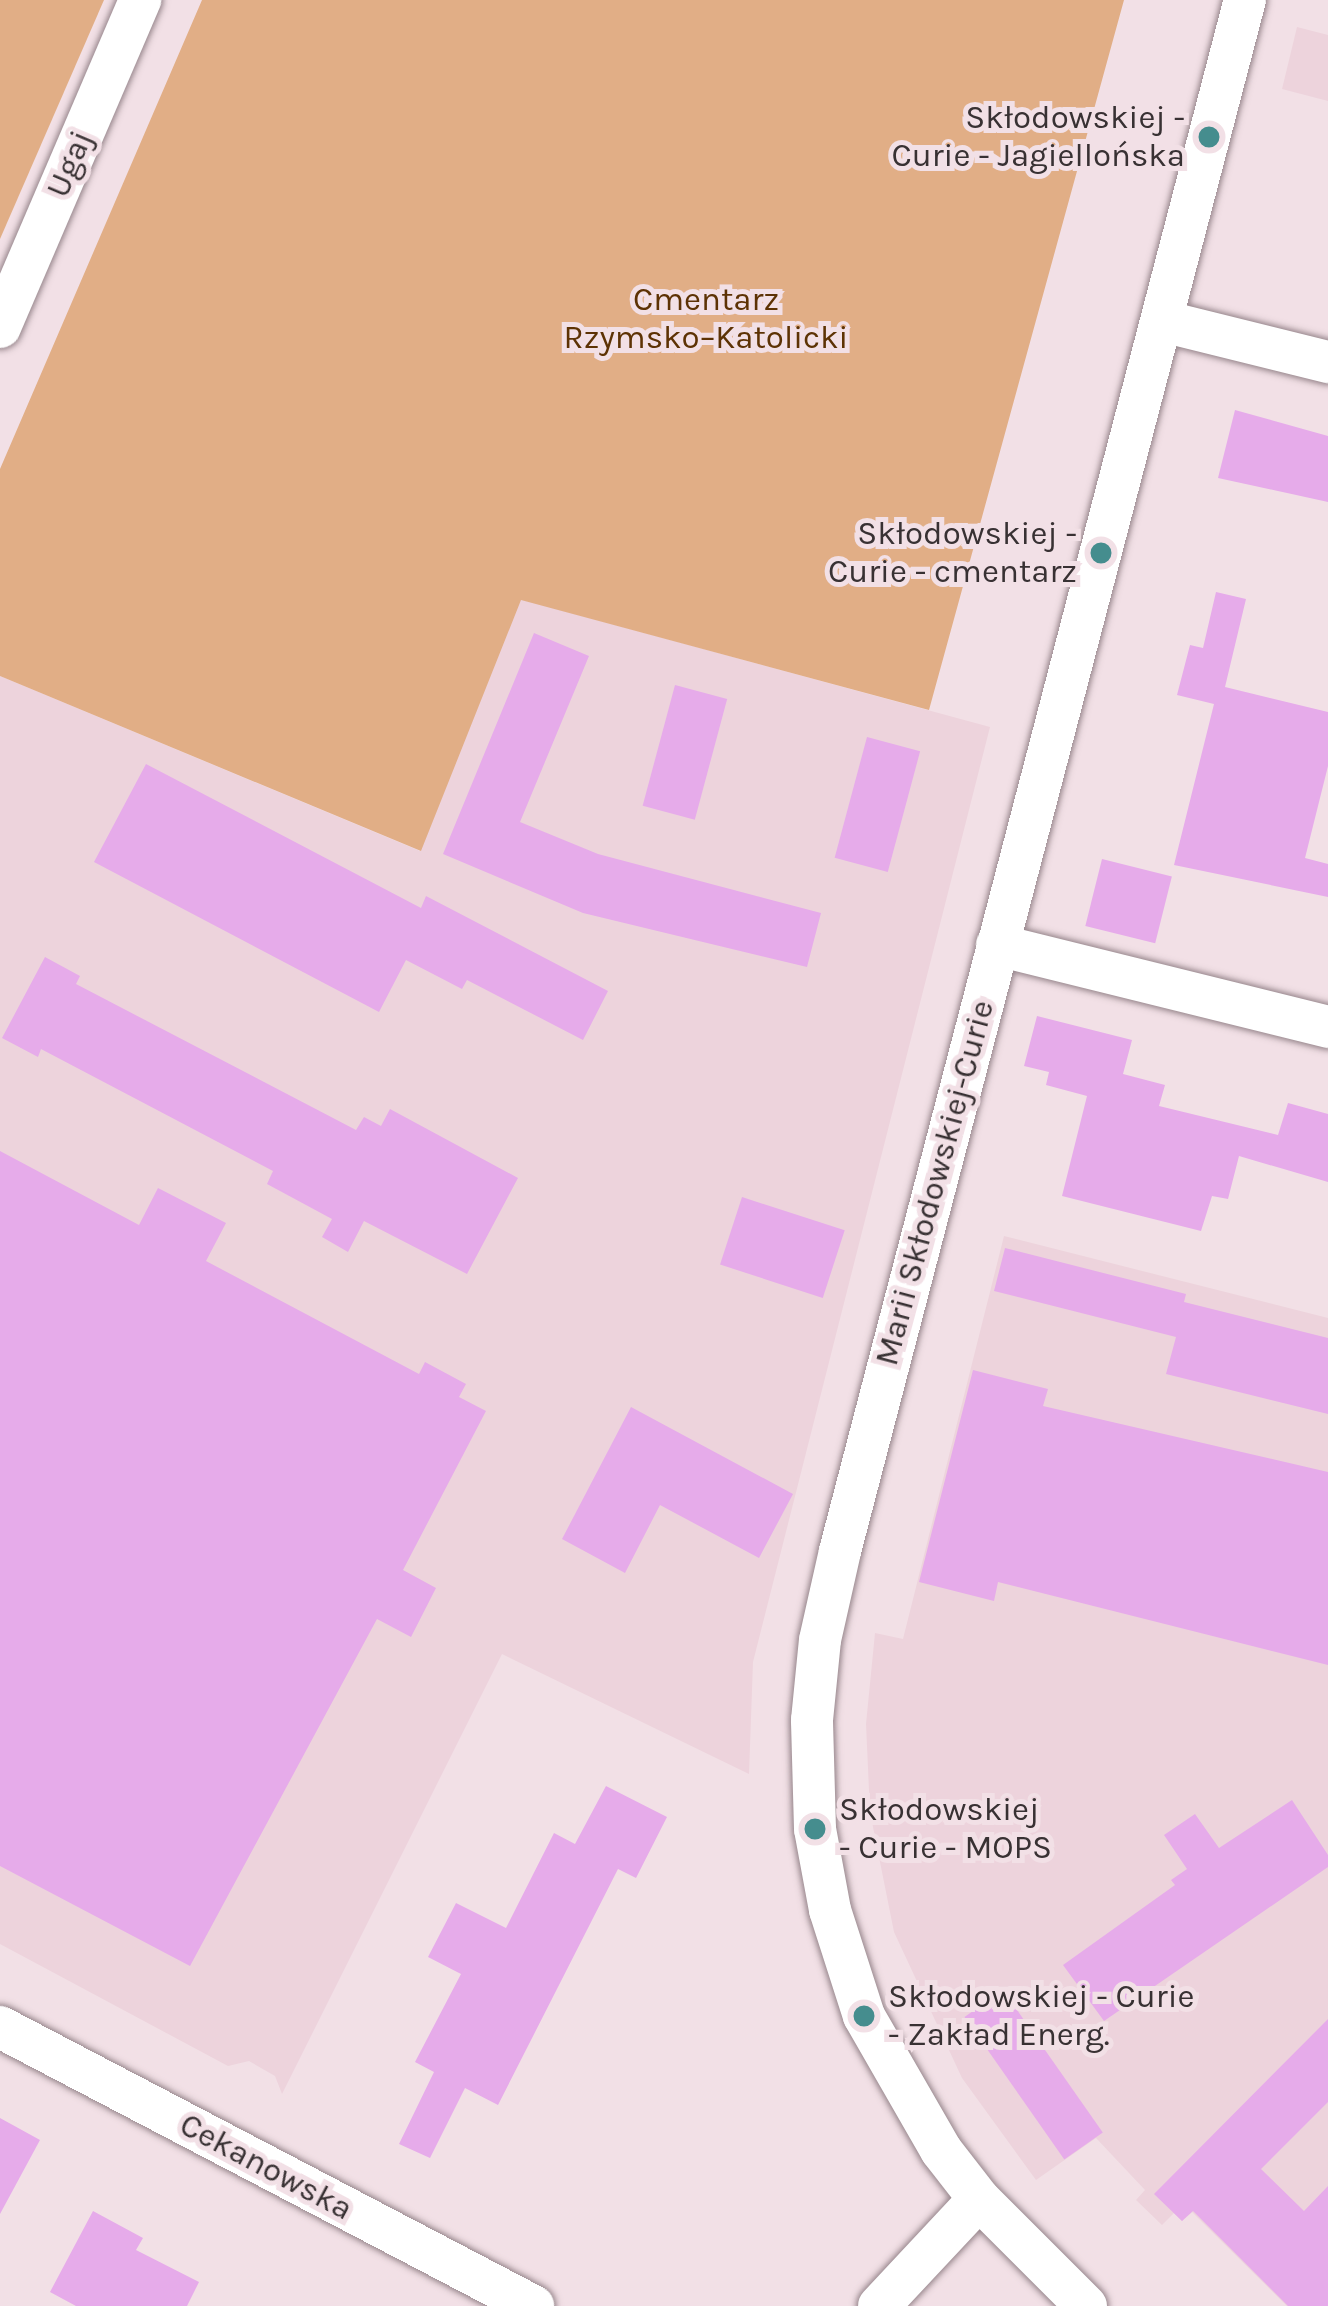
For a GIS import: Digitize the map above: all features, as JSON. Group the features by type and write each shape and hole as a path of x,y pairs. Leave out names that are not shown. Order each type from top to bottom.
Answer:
{"street":[{"name":"Ugaj","path":"0,327 140,0"},
{"name":"Marii Skłodowskiej-Curie","path":"1086,2306 979,2199 941,2150 858,2001 830,1910 815,1829 812,1720 820,1640 840,1551 1245,0"},
{"path":"1162,321 1328,362"},
{"path":"997,945 1328,1027"},
{"name":"Cekanowska","path":"0,2027 532,2306"},
{"path":"879,2306 979,2199"}],"shaded area":[{"path":"1297,27 1328,35 1328,101 1282,89"},
{"path":"520,599 990,727 753,1662 749,1774 502,1654 282,2094 275,2076 249,2061 228,2066 0,1944 0,676 420,851"},
{"path":"1004,1236 1328,1318 1328,2306 1287,2306 1192,2212 1182,2221 1174,2213 1162,2225 1136,2200 1145,2190 1096,2138 1036,2180 962,2078 894,1932 870,1812 866,1724 875,1633 903,1639"}],"green space":[{"path":"0,0 104,0 0,239"},
{"name":"Cmentarz Rzymsko–Katolicki","path":"202,0 1124,0 929,710 521,600 421,851 0,676 0,469"}],"building":[{"path":"1235,410 1328,436 1328,502 1218,478"},
{"path":"1216,592 1246,599 1225,687 1328,712 1328,766 1305,858 1328,864 1328,897 1174,865 1214,704 1177,695 1190,645 1203,648"},
{"path":"534,633 589,656 520,822 598,854 821,913 807,967 583,913 443,854"},
{"path":"675,685 727,699 695,820 643,806"},
{"path":"867,737 920,751 888,872 835,858"},
{"path":"146,764 421,908 426,896 608,991 583,1040 467,980 462,989 406,960 379,1012 94,862"},
{"path":"1102,859 1172,876 1155,943 1085,926"},
{"path":"45,957 80,976 76,984 356,1130 364,1117 381,1126 390,1109 518,1178 467,1274 364,1221 348,1252 322,1237 332,1219 267,1184 273,1171 41,1049 38,1057 2,1038"},
{"path":"1037,1016 1132,1040 1123,1074 1165,1085 1159,1106 1278,1135 1288,1103 1328,1114 1328,1182 1239,1156 1228,1199 1212,1196 1201,1231 1062,1196 1087,1096 1046,1085 1049,1072 1024,1066"},
{"path":"0,1151 139,1225 158,1188 226,1223 206,1261 419,1374 425,1362 466,1384 459,1397 486,1411 403,1570 436,1588 411,1637 377,1619 190,1966 0,1866"},
{"path":"742,1197 845,1230 823,1298 720,1265"},
{"path":"1005,1248 1186,1294 1184,1302 1328,1338 1328,1414 1166,1374 1176,1337 994,1291"},
{"path":"973,1370 1048,1389 1043,1406 1328,1472 1328,1665 998,1582 994,1601 919,1582"},
{"path":"631,1407 793,1494 759,1558 660,1505 625,1573 562,1539"},
{"path":"606,1786 667,1817 636,1878 618,1869 498,2105 465,2088 430,2158 399,2144 434,2072 415,2062 461,1974 428,1957 456,1903 506,1928 554,1833 575,1844"},
{"path":"1292,1800 1328,1855 1328,1867 1104,2021 1063,1965 1175,1885 1171,1880 1187,1869 1164,1835 1195,1814 1219,1848"},
{"path":"1003,1990 1103,2133 1064,2159 964,2017"},
{"path":"1328,2019 1328,2102 1261,2169 1304,2211 1328,2186 1328,2306 1288,2306 1193,2211 1182,2221 1154,2194"},
{"path":"0,2118 40,2140 0,2214"},
{"path":"93,2211 143,2238 136,2250 199,2282 187,2306 76,2306 50,2292"}],"place":[{"name":"Skłodowskiej - Curie - Jagiellońska","path":"1209,137"},
{"name":"Skłodowskiej - Curie - cmentarz","path":"1101,553"},
{"name":"Skłodowskiej - Curie - MOPS","path":"815,1829"},
{"name":"Skłodowskiej - Curie - Zakład Energ.","path":"864,2016"}]}
